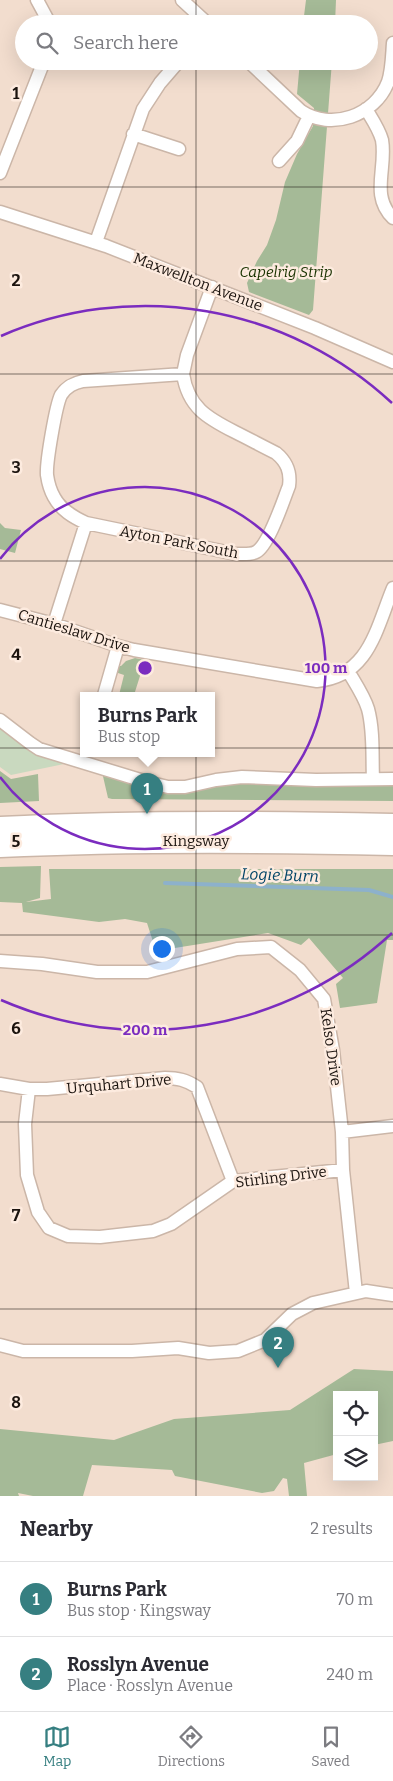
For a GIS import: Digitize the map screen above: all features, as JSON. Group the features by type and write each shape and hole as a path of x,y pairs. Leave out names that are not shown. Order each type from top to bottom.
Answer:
{"highway":[{"name":"Kingsway","path":"0,828 107,823 216,822 393,825"},
{"name":"Kingsway","path":"0,846 213,840 393,844"}],"street":[{"path":"37,0 45,15"},
{"path":"182,0 198,15"},
{"path":"257,70 293,104 309,116 332,120 352,116 366,110 381,94 388,81 393,43"},
{"path":"0,173 40,70"},
{"path":"96,242 143,109 152,93 171,70"},
{"path":"366,110 382,140 380,192 384,206 393,218"},
{"path":"279,161 296,141 309,116"},
{"path":"133,134 179,149"},
{"name":"Maxwellton Avenue","path":"0,212 96,242 314,328 393,362"},
{"path":"54,624 86,523 63,509 54,498 49,484 48,464 59,401 62,394 73,383 83,381 183,374 187,355 212,287"},
{"name":"Ayton Park South","path":"86,523 236,554 256,552 266,542 289,486 290,478 285,461 276,453 204,414 192,401 183,374"},
{"name":"Cantieslaw Drive","path":"0,610 54,624 118,646 149,653 317,681 333,678 348,671 359,662 368,649 393,588"},
{"path":"105,692 118,646"},
{"path":"348,671 368,710 371,734 372,779"},
{"path":"0,720 39,749 80,756"},
{"path":"86,757 147,782 168,787 185,787 216,780 242,777 316,780 393,779"},
{"name":"Kelso Drive","path":"0,961 42,964 96,972 147,972 237,949 271,948 300,970 324,999 333,1050 356,1292"},
{"name":"Urquhart Drive","path":"0,1084 29,1089 68,1088 165,1078 185,1080 197,1088 233,1180"},
{"name":"Stirling Drive","path":"29,1089 25,1124 27,1175 38,1212 49,1228 68,1236 100,1237 153,1230 171,1224 233,1180 344,1170"},
{"path":"342,1132 393,1126"},
{"path":"0,1345 31,1352 132,1351 178,1348 209,1353 238,1352 265,1340 292,1314 313,1303 366,1291 393,1295"}],"green space":[{"path":"306,0 336,0 335,15 304,15"},
{"name":"Capelrig Strip","path":"299,70 331,70 313,310 309,315 249,292 247,283 267,245 276,220 285,182 297,154 313,126 314,108 297,94"},
{"path":"0,523 5,528 21,530 15,553 0,549"},
{"path":"135,658 145,660 135,692 120,692 124,675 115,672 117,666 121,666 126,661"},
{"path":"0,725 67,762 11,775 0,767"},
{"path":"0,771 11,779 38,774 39,801 0,803"},
{"path":"102,772 207,787 242,782 393,783 393,801 112,799 108,798"},
{"path":"41,866 40,898 26,902 51,899 49,869 393,869 393,940 387,940 377,1003 340,1008 336,984 343,978 309,938 301,945 268,933 156,951 147,923 125,919 99,922 23,912 22,903 0,902 0,867"},
{"path":"354,1369 393,1371 393,1441 378,1444 378,1391 333,1391 333,1455 304,1463 307,1496 289,1496 287,1479 283,1478 274,1491 262,1493 175,1476 172,1470 92,1465 83,1496 33,1496 18,1493 19,1496 0,1496 0,1429 114,1440 174,1419 290,1410"}],"waterway":[{"name":"Logie Burn","path":"165,883 369,890 393,897"}],"place":[{"name":"Burns Park","path":"147,814"},
{"name":"Rosslyn Avenue","path":"278,1368"}]}
